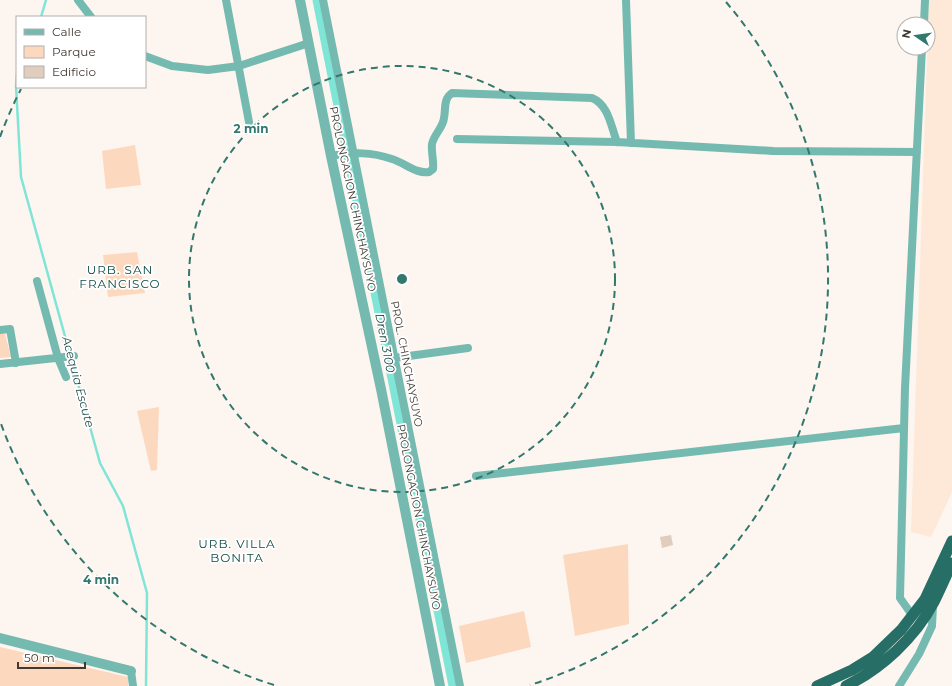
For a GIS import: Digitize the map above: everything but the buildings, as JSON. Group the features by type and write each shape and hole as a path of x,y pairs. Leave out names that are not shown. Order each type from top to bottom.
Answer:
{"highway":[{"path":"817,686 852,670 873,657 901,630 925,600 952,541"},
{"path":"846,686 881,665 911,637 933,604 952,563"}],"street":[{"path":"78,0 90,16"},
{"path":"226,0 249,122"},
{"name":"PROLONGACION CHINCHAYSUYO","path":"300,0 335,155 440,686"},
{"name":"PROL. CHINCHAYSUYO","path":"323,0 352,153 460,686"},
{"path":"626,0 631,143"},
{"path":"924,16 925,0"},
{"path":"146,56 172,66 208,70 239,66 309,43"},
{"path":"912,615 900,598 904,428 922,56"},
{"path":"335,155 352,153 372,154 393,159 419,172 430,172 433,169 432,142 442,127 446,100 452,93 592,98 599,101 605,108 617,142"},
{"path":"457,139 617,142 773,151 917,152"},
{"path":"37,281 58,358 66,377"},
{"path":"0,330 10,329 16,363"},
{"path":"394,358 468,348"},
{"path":"0,364 70,356"},
{"path":"476,476 904,428"},
{"path":"899,686 919,654 932,626 933,604"},
{"path":"0,638 132,670 133,686"}],"shaded area":[{"path":"929,0 952,0 952,492 931,537 911,532 927,56 936,56 936,16 928,16"}],"green space":[{"path":"135,145 141,185 106,189 102,151"},
{"path":"137,252 145,293 108,297 103,255"},
{"path":"0,334 5,334 11,357 0,358"},
{"path":"159,407 157,470 151,471 137,411"},
{"path":"628,544 629,624 575,636 563,555"},
{"path":"524,611 531,647 466,663 459,626"},
{"path":"0,647 128,677 128,686 0,686"}],"waterway":[{"name":"Acequia Escute","path":"41,16 46,0"},
{"name":"Dren 3100","path":"317,0 453,686"},
{"name":"Acequia Escute","path":"16,88 21,177 100,463 123,506 147,593 146,686"}],"district":[{"name":"URB. SAN FRANCISCO","path":"120,277"},
{"name":"URB. VILLA BONITA","path":"237,551"}]}
